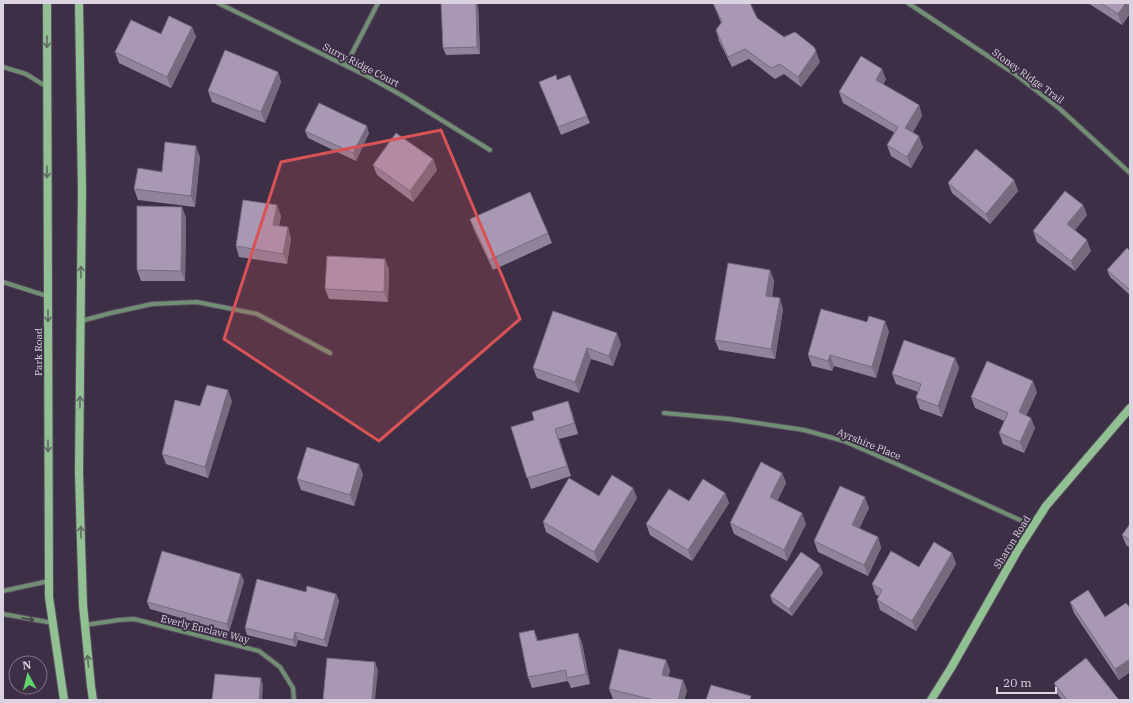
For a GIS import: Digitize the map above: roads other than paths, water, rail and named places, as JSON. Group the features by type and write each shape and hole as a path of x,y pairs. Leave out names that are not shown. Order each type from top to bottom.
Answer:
{"main road":[{"name":"Park Road","path":"47,3 49,597 64,700"},
{"path":"79,3 82,182 79,472 83,606 90,686 93,700"},
{"name":"Sharon Road","path":"931,700 1019,548 1046,506 1130,408"}],"street":[{"name":"Surry Ridge Court","path":"218,3 367,76 401,95 490,150"},
{"path":"346,65 378,3"},
{"name":"Stoney Ridge Trail","path":"908,3 1015,74 1060,109 1130,173"},
{"path":"3,67 26,74 47,87"},
{"path":"3,282 48,296"},
{"path":"81,321 152,304 197,302 257,314 330,353"},
{"name":"Ayrshire Place","path":"664,413 730,419 804,430 844,441 1033,527"},
{"path":"3,591 49,580"},
{"path":"3,614 53,623"},
{"name":"Everly Enclave Way","path":"85,625 134,619 259,651 280,666 293,688 294,700"}]}
